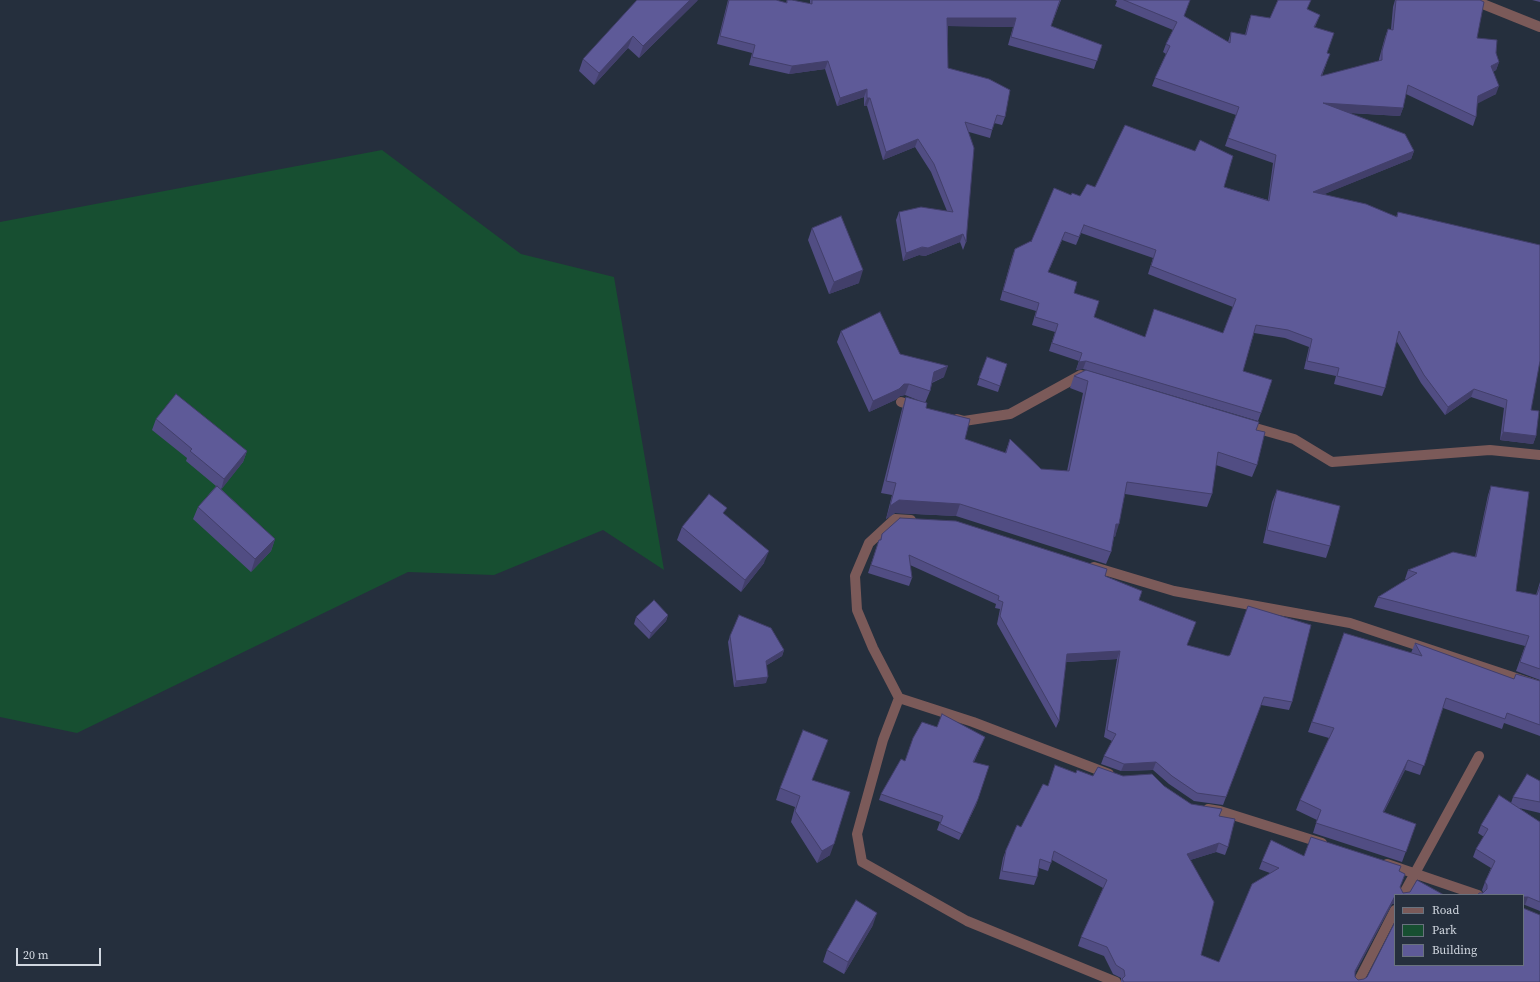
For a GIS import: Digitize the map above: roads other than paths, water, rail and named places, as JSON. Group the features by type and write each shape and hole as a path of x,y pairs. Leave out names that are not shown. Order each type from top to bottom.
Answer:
{"street":[{"path":"1473,0 1540,27"},
{"path":"950,417 964,421 1010,414 1081,375 1096,380"},
{"path":"900,402 929,410"},
{"path":"1233,421 1294,439 1332,462 1490,450 1540,455"},
{"path":"925,520 895,519 869,543 855,576 857,610 873,648 899,698 973,722 1120,778"},
{"path":"1086,565 1174,591 1350,623 1540,686"},
{"path":"899,698 884,740 857,834 862,862 967,921 1116,982"},
{"path":"1403,894 1414,872 1479,756"},
{"path":"1199,808 1220,811 1332,846"},
{"path":"1377,860 1475,894"},
{"path":"1358,982 1394,912"}]}
